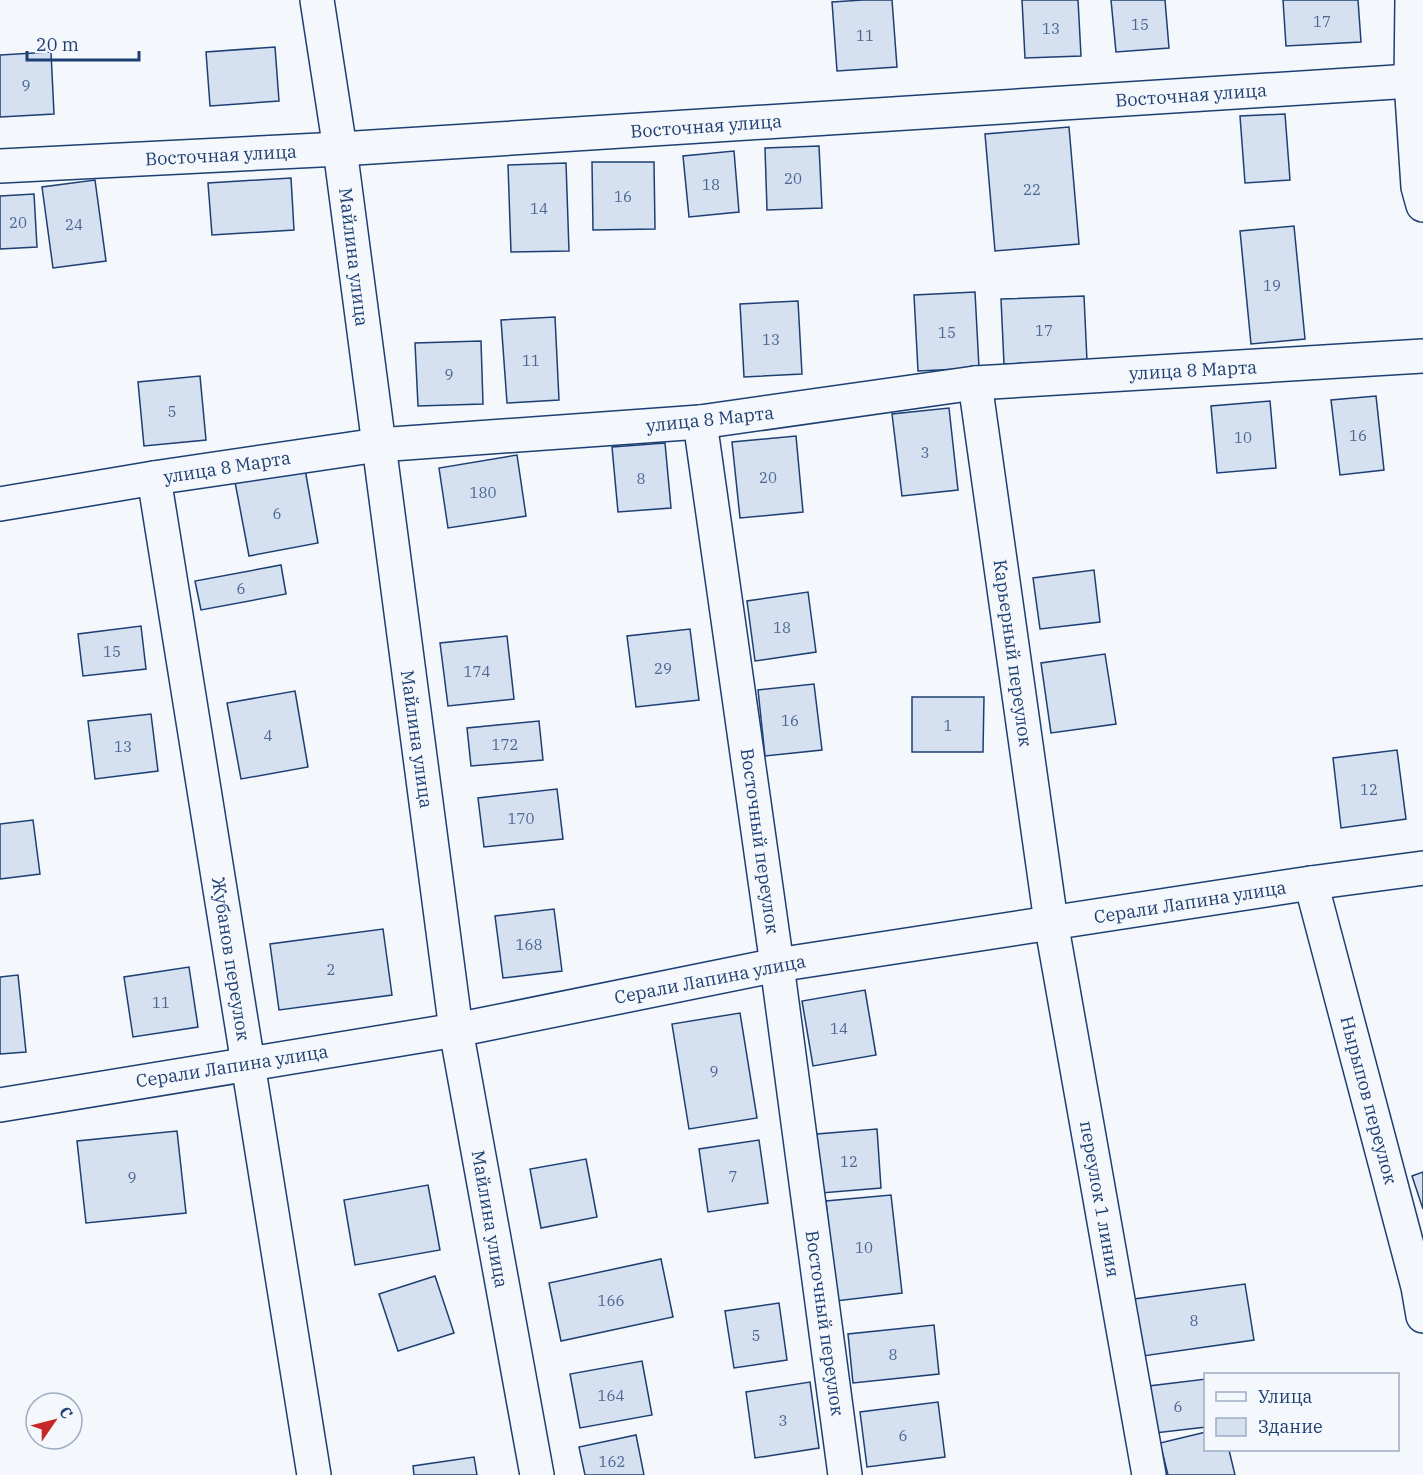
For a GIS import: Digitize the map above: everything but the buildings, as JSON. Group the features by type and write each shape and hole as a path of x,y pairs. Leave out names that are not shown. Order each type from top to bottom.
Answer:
{"street":[{"name":"Майлина улица","path":"317,0 340,149 456,1030 537,1475"},
{"path":"1412,0 1411,81 1421,193"},
{"name":"Восточная улица","path":"0,166 340,149 1411,81"},
{"name":"улица 8 Марта","path":"0,504 154,478 378,445 700,422 975,383 1423,356"},
{"name":"Карьерный переулок","path":"975,383 1051,922"},
{"name":"Восточный переулок","path":"700,422 777,965 845,1475"},
{"name":"Жубанов переулок","path":"154,478 314,1475"},
{"name":"Серали Лапина улица","path":"0,1105 456,1030 777,965 1051,922 1423,868"},
{"name":"Нырыпов переулок","path":"1311,883 1418,1287 1423,1316"},
{"name":"переулок 1 линия","path":"1051,922 1149,1475"}]}
